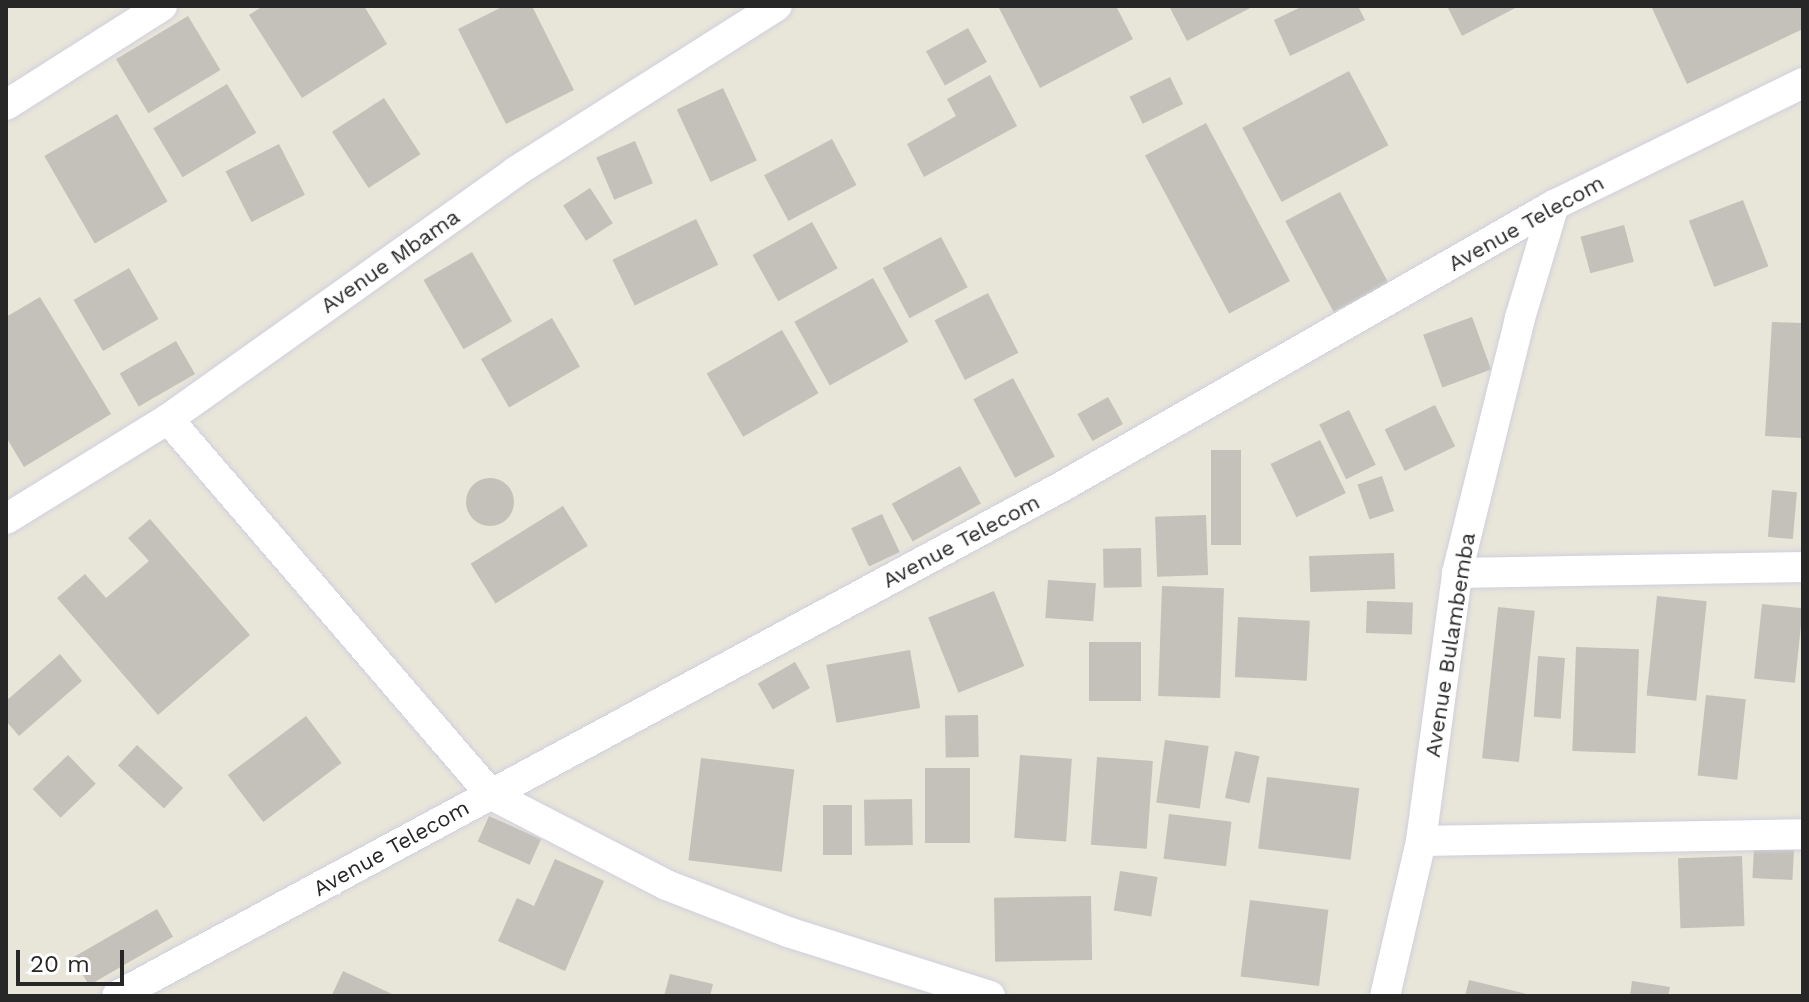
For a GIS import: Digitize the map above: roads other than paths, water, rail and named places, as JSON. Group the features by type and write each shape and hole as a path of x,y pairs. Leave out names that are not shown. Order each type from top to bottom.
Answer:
{"street":[{"path":"6,105 162,6"},
{"name":"Avenue Mbama","path":"6,519 168,419 515,172 777,6"},
{"name":"Avenue Telecom","path":"117,996 1063,486 1554,205 1803,83"},
{"name":"Avenue Bulambemba","path":"1385,996 1421,841 1457,573 1520,318 1554,205"},
{"path":"168,419 490,794 666,885 945,988 990,996"},
{"path":"1457,573 1803,567"},
{"path":"1421,841 1803,834"}]}
